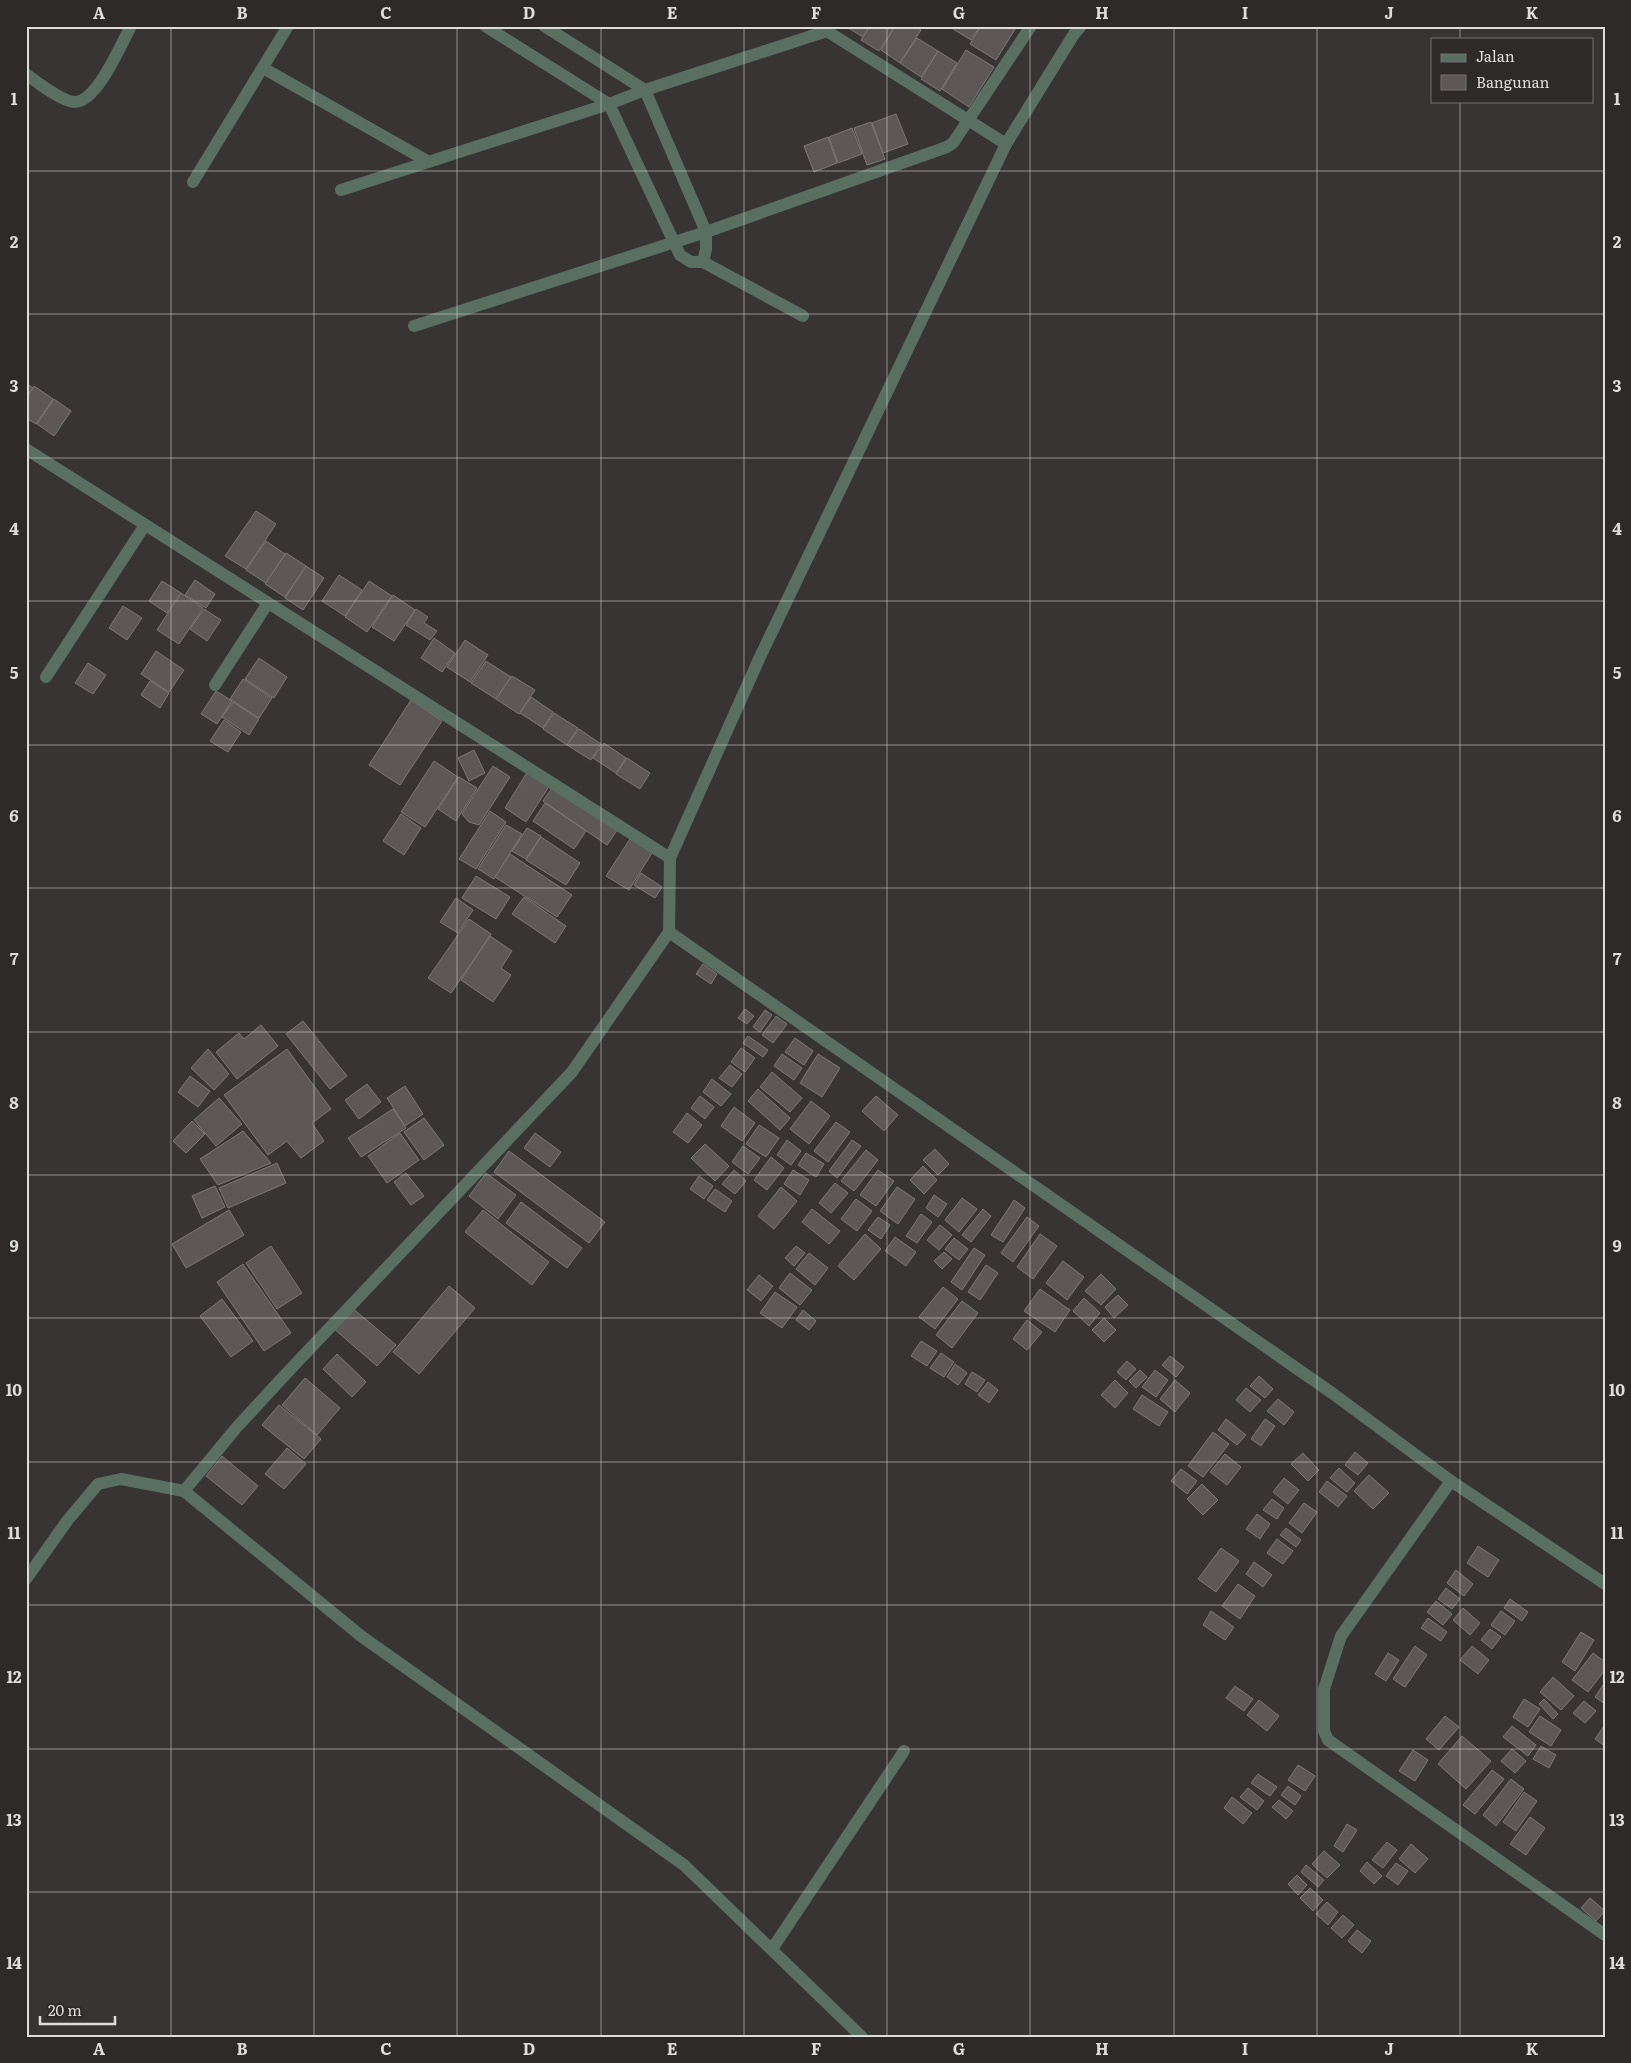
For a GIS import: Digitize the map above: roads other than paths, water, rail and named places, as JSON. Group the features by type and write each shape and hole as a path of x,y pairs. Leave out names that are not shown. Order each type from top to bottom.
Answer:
{"street":[{"path":"26,74 62,98 74,102 82,100 90,95 101,82 131,26"},
{"path":"193,182 288,26"},
{"path":"486,26 609,104 673,241 684,259 691,262 703,262 803,316"},
{"path":"544,26 645,90 706,232 706,249 703,262"},
{"path":"414,326 673,241 706,232 947,148 953,143 1031,26"},
{"path":"184,1491 270,1390 572,1072 669,932 670,858 759,658 1006,144 1074,34 1081,26"},
{"path":"340,190 609,104 824,29 1006,144"},
{"path":"263,68 429,162"},
{"path":"26,449 670,858"},
{"path":"46,677 146,525"},
{"path":"215,685 268,603"},
{"path":"669,932 1332,1393 1451,1481 1605,1584"},
{"path":"26,1579 67,1521 98,1484 121,1479 184,1491 361,1636 684,1864 862,2037"},
{"path":"1451,1481 1341,1636 1324,1689 1324,1731 1328,1740 1605,1935"},
{"path":"772,1949 904,1751"}]}
